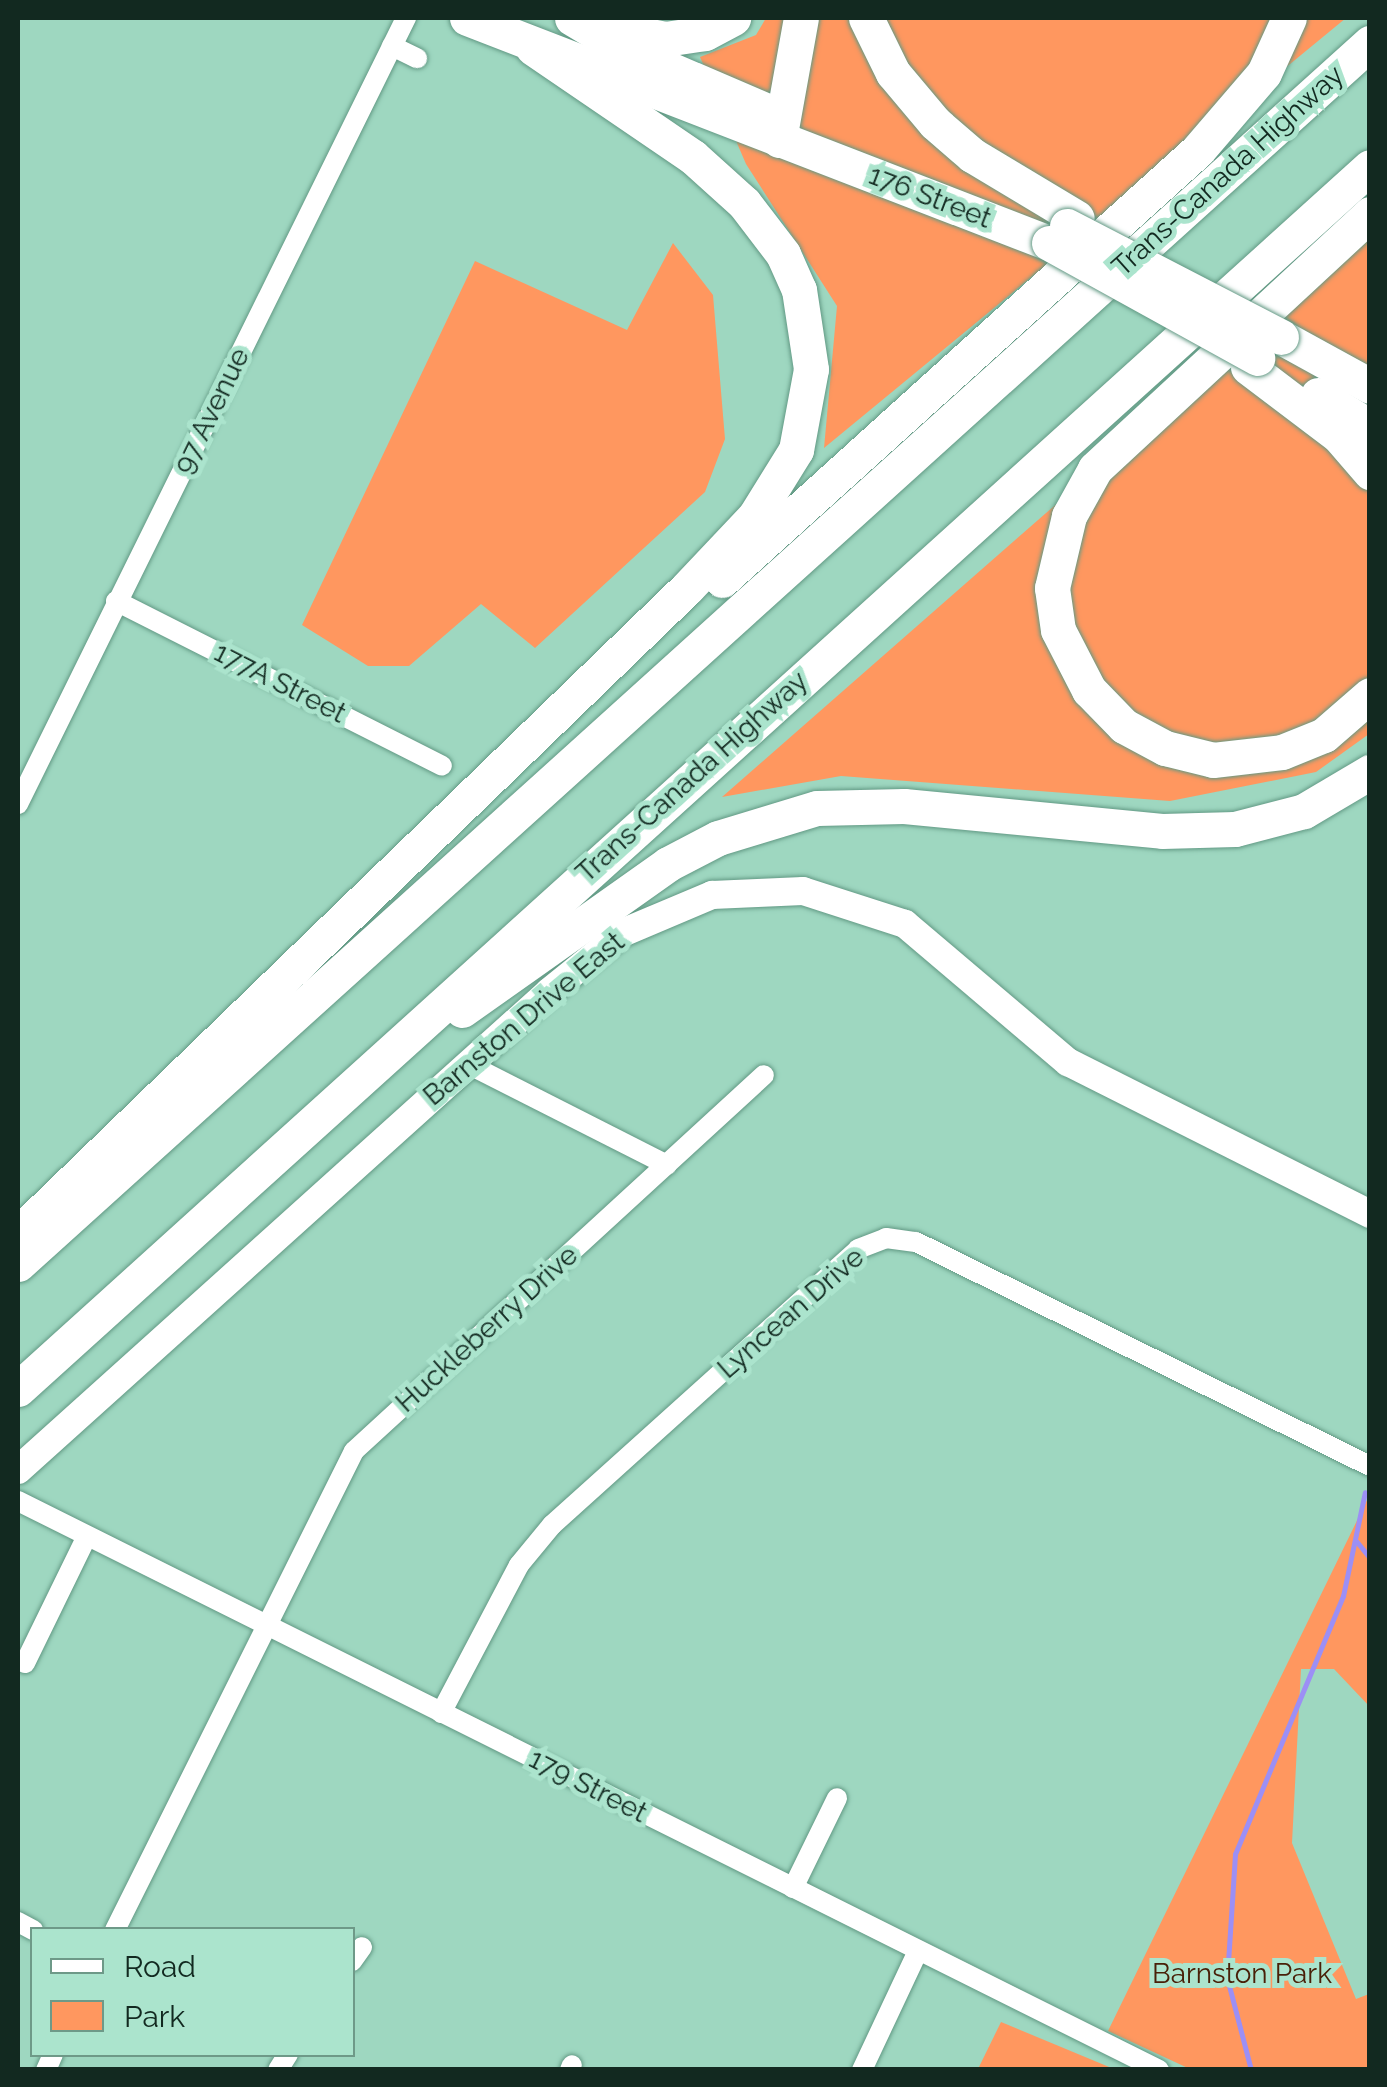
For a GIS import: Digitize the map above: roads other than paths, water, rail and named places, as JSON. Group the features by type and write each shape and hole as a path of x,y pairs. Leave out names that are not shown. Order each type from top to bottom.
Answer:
{"highway":[{"name":"176 Street","path":"467,18 533,48 781,129 1064,229 1186,320 1274,354"},
{"path":"575,19 665,39 705,33 733,18"},
{"path":"781,129 802,18"},
{"path":"866,18 893,73 935,123 1064,229 1156,268 1370,427"},
{"path":"394,872 1198,150 1264,73 1289,18"},
{"name":"176 Street","path":"575,19 625,50 781,129"},
{"name":"Trans-Canada Highway","path":"18,1264 1370,43"},
{"path":"18,1234 394,872 755,516 796,450 808,408 811,369 799,290 766,230 693,157 533,48"},
{"name":"Trans-Canada Highway","path":"18,1389 1370,167"},
{"path":"1370,214 1095,469 1068,516 1052,588 1058,630 1089,690 1124,726 1177,752 1238,760 1303,746 1346,720 1370,695"},
{"path":"1274,354 1370,386"},
{"path":"1274,354 1370,400"},
{"path":"1274,354 1370,472"},
{"path":"352,1090 668,864 768,821 817,808 904,806 1092,826 1235,828 1286,818 1357,782 1370,762"}],"street":[{"name":"97 Avenue","path":"18,804 406,18"},
{"path":"392,46 417,58"},
{"name":"177A Street","path":"116,601 442,766"},
{"name":"Barnston Drive East","path":"18,1470 586,961 650,918 712,894 803,891 905,924 1068,1062 1370,1214"},
{"path":"468,1064 667,1164"},
{"name":"Huckleberry Drive","path":"116,1927 354,1451 764,1075"},
{"name":"Lyncean Drive","path":"441,1712 520,1566 552,1525 858,1249 886,1238 916,1242 1370,1466"},
{"name":"179 Street","path":"18,1500 1159,2070"},
{"path":"26,1663 87,1536"},
{"path":"793,1888 837,1798"},
{"path":"862,2070 918,1951"}],"waterway":[{"path":"1251,2070 1227,1978 1235,1854 1343,1596 1365,1492"},
{"path":"1357,1542 1370,1558"}],"park label":[{"name":"Barnston Park","path":"1242,1974"}]}
